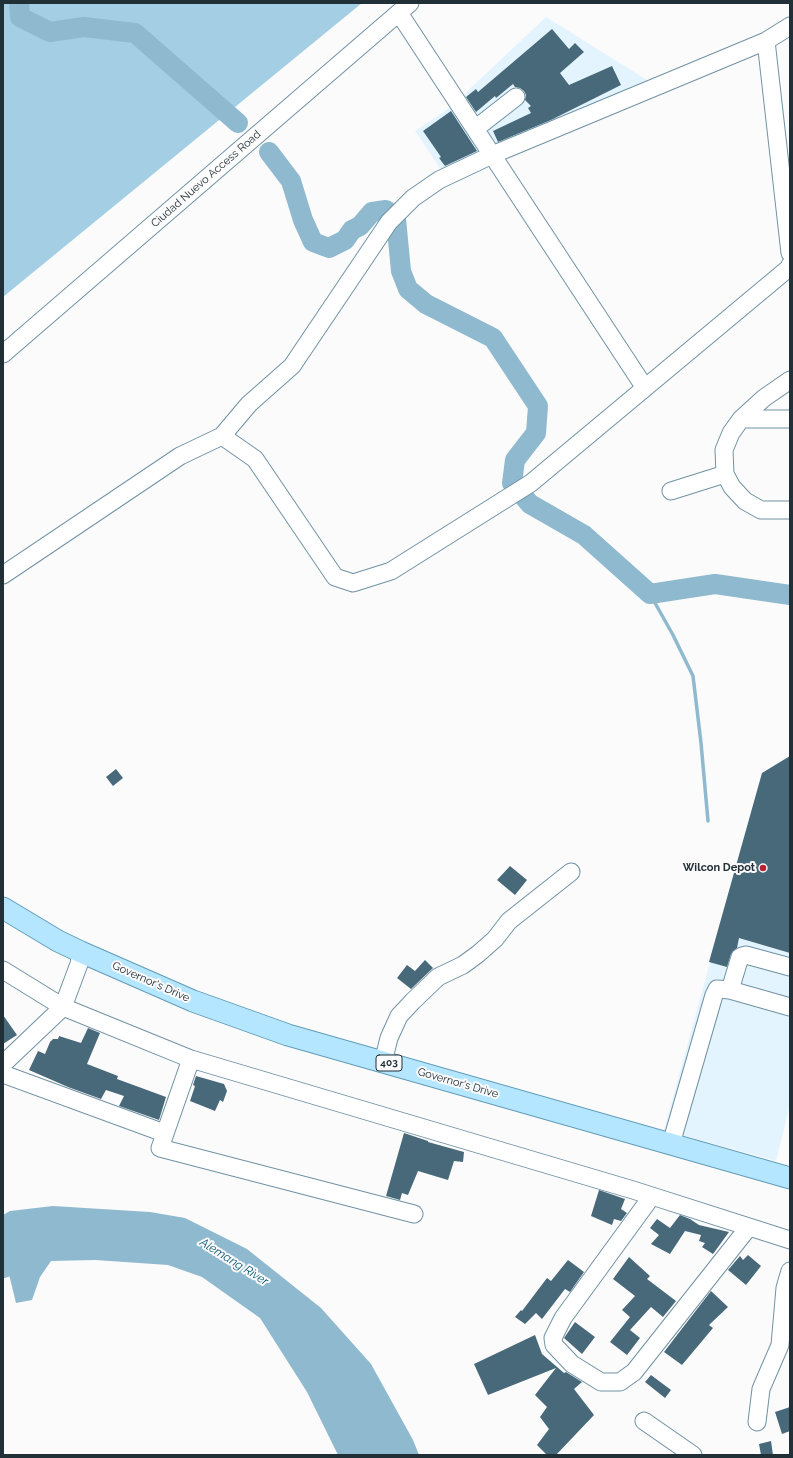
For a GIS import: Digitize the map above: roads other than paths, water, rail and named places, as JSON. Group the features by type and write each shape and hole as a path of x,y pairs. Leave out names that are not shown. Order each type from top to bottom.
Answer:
{"main road":[{"name":"Governor's Drive","path":"3,908 58,941 81,952 193,1001 288,1035 790,1178"}],"street":[{"path":"404,8 475,129 645,388"},
{"name":"Ciudad Nuevo Access Road","path":"3,354 404,8"},
{"path":"3,575 180,456 222,436 249,404 292,366 393,219 413,198 439,180 492,155 766,41 790,26"},
{"path":"766,41 790,253"},
{"path":"475,129 516,97"},
{"path":"222,436 255,459 335,577 353,583 391,571 531,483 789,268 790,265"},
{"path":"790,380 764,398 741,419 731,433 724,450 725,474 732,487 745,501 761,510 790,510"},
{"path":"741,419 790,419"},
{"path":"671,491 725,474"},
{"path":"382,1062 389,1038 399,1016 413,1001 438,977 464,965 478,954 495,939 510,921 571,872"},
{"path":"3,1064 63,1007 79,964 81,952"},
{"path":"730,990 740,957 742,956 746,955 790,967"},
{"path":"3,970 63,1007 191,1059 652,1196 748,1228 790,1240"},
{"path":"671,1144 717,989 730,990 790,1007"},
{"path":"191,1059 160,1148 414,1214"},
{"path":"3,1074 164,1133"},
{"path":"652,1196 563,1318 553,1338 554,1345 572,1364 601,1382 620,1382 634,1372 748,1228"},
{"path":"757,1422 761,1389 780,1345 785,1288 790,1271"},
{"path":"644,1421 693,1455"}],"water":[{"path":"53,1206 150,1212 185,1218 247,1249 321,1308 371,1364 413,1440 419,1455 338,1455 307,1392 260,1318 202,1277 168,1265 95,1260 51,1261 40,1277 32,1300 16,1303 7,1266 3,1258 3,1215 10,1211"}],"waterway":[{"path":"19,3 20,17 50,32 84,27 135,33 238,123"},
{"path":"269,152 291,181 303,220 313,242 329,248 345,240 352,230 360,226 372,212 386,210 396,219 401,271 408,289 426,304 493,338 538,406 536,433 515,460 512,483 530,504 584,535 650,594 715,584 790,595"},
{"path":"650,594 673,635 693,676 708,821"},
{"name":"Alemang River","path":"3,1268 33,1257"}],"place":[{"name":"Wilcon Depot","path":"763,868"}]}
